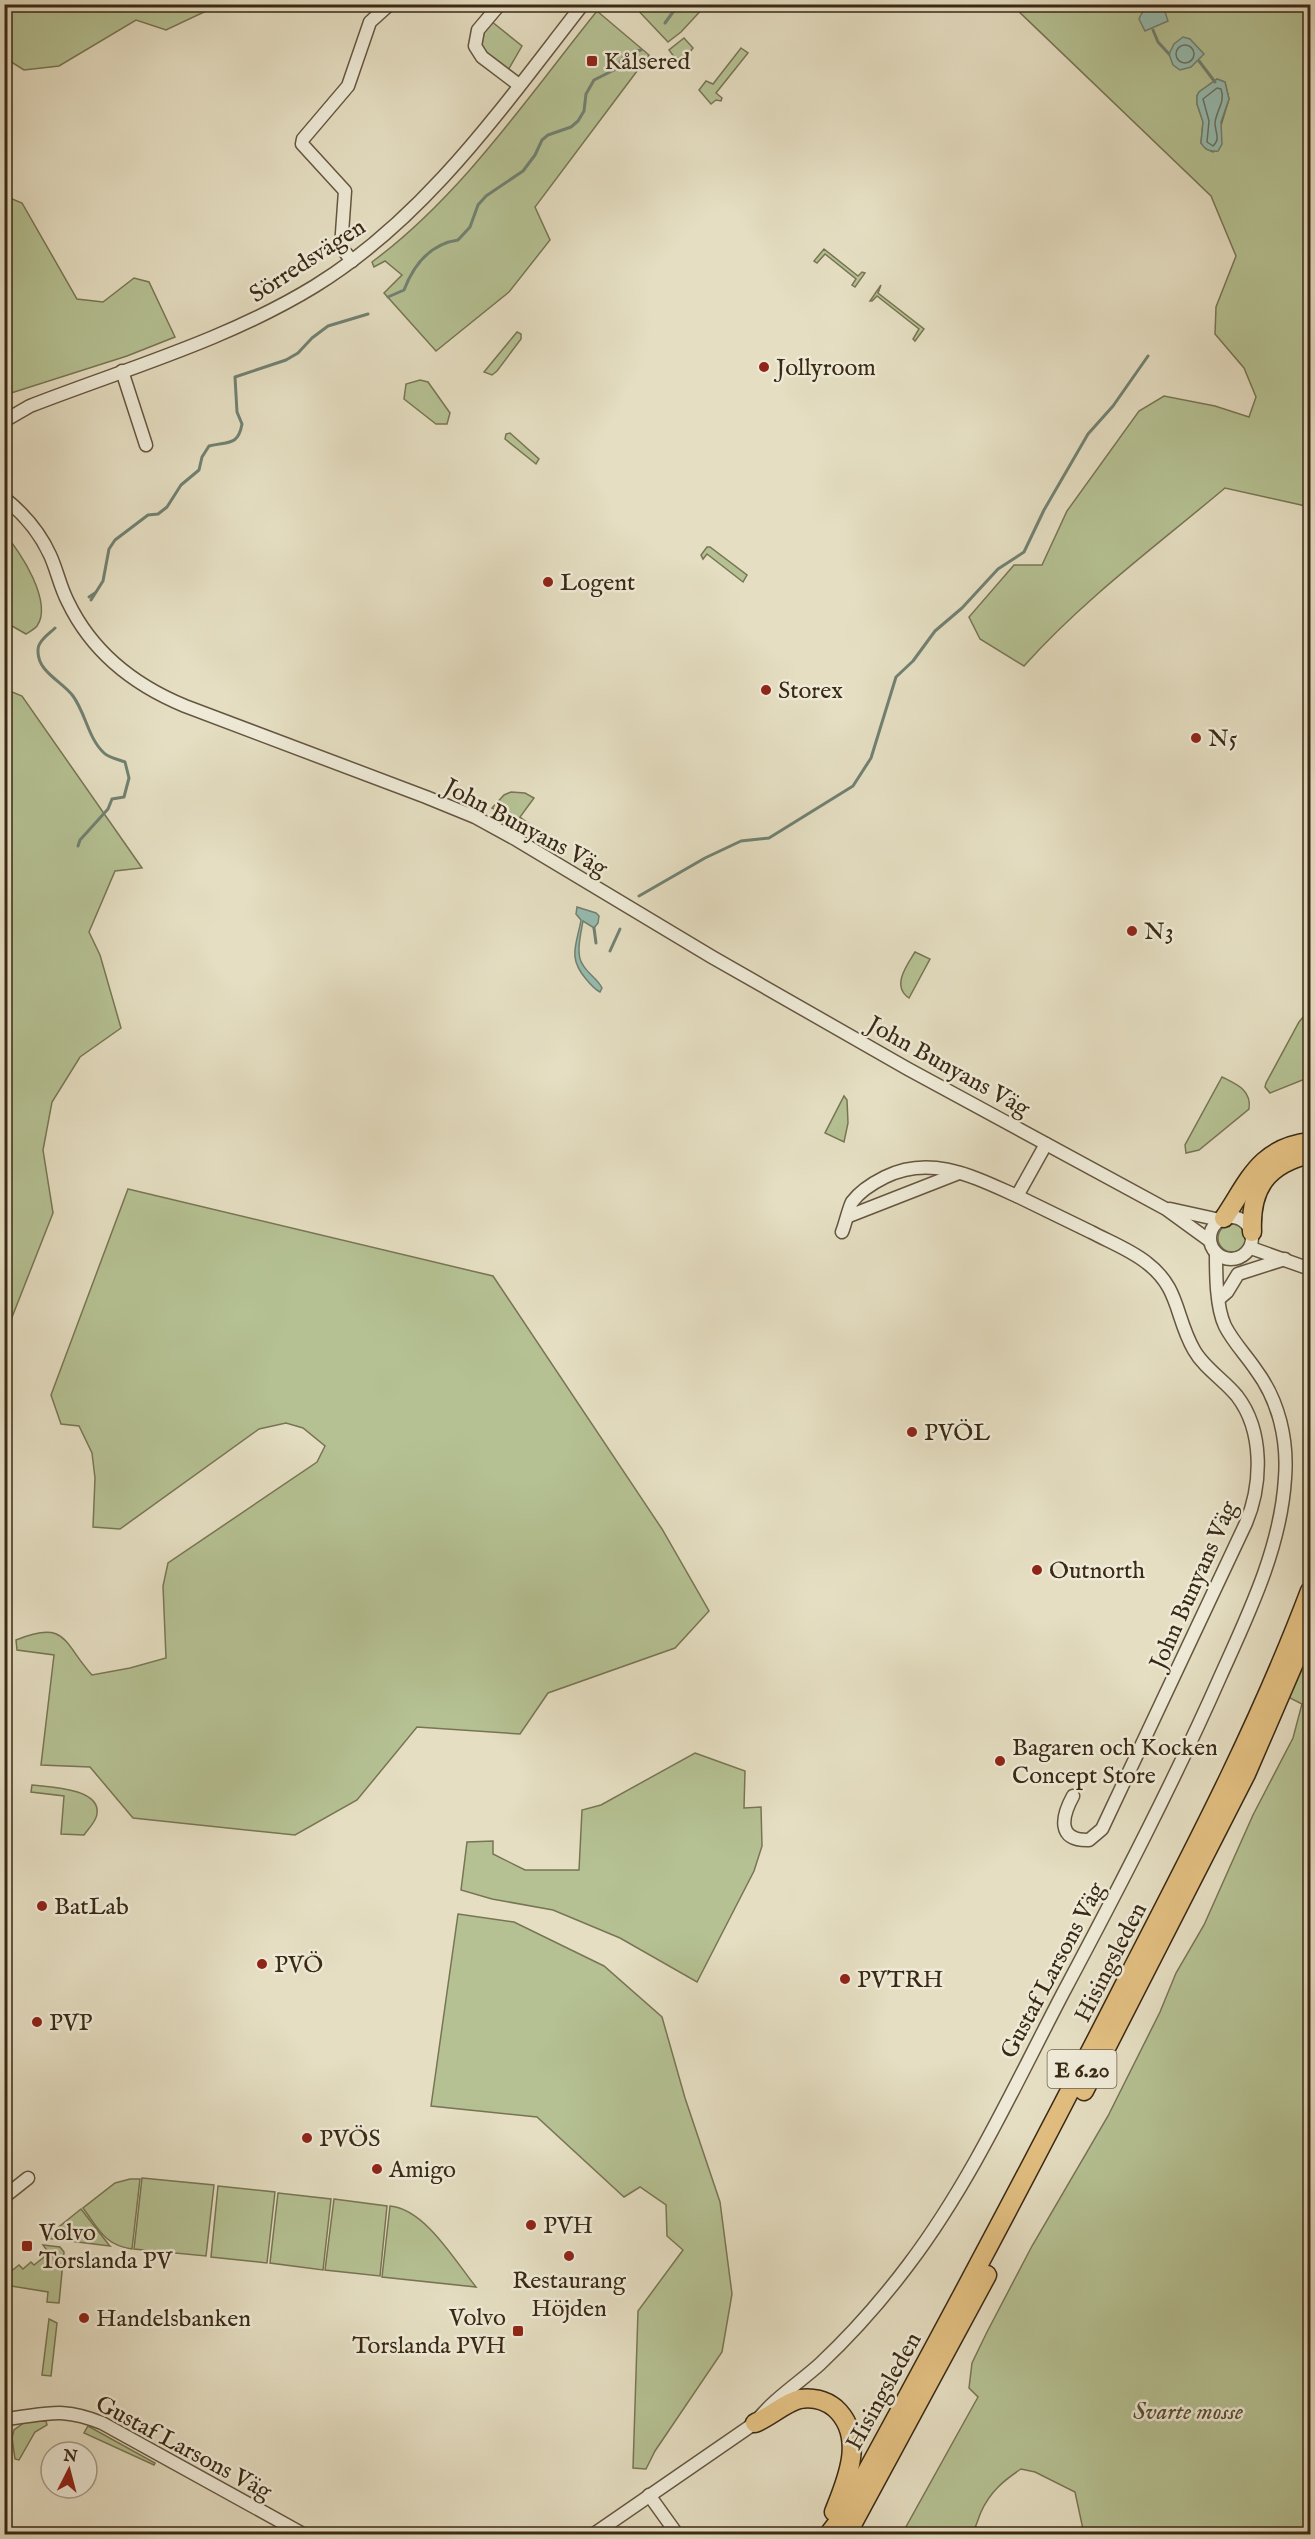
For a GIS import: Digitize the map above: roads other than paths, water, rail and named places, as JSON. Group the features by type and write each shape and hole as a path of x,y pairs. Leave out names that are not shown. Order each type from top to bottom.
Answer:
{"highway":[{"path":"1222,1219 1248,1178 1260,1164 1280,1150 1311,1142"},
{"path":"1251,1240 1252,1208 1265,1179 1277,1166 1293,1158 1311,1154"},
{"name":"Hisingsleden","path":"828,2535 842,2517 1071,2091 1245,1746 1311,1591"},
{"name":"Hisingsleden","path":"847,2535 1126,2011 1246,1774 1311,1626"},
{"path":"755,2423 772,2416 792,2402 807,2398 828,2403 843,2418 852,2440 851,2458 843,2488 827,2525 828,2535"}],"street":[{"path":"352,261 341,247 345,191 302,144 303,139 348,86 370,22 390,4"},
{"path":"500,4 478,30 475,46 482,57 519,85"},
{"name":"Sörredsvägen","path":"4,421 23,409 245,324 316,285 352,261 376,243 428,195 583,4"},
{"path":"122,371 146,445"},
{"name":"John Bunyans Väg","path":"4,498 18,510 43,541 68,602 87,633 117,667 148,689 184,706 475,817 712,957 1166,1209 1210,1241"},
{"name":"John Bunyans Väg","path":"1017,1196 1046,1144"},
{"name":"John Bunyans Väg","path":"842,1232 849,1216 850,1204 858,1195 874,1182 904,1169 933,1166 959,1173 1017,1196 1135,1254 1155,1270 1174,1295 1183,1327 1200,1359 1238,1397 1250,1418 1255,1439 1254,1503 1102,1829 1089,1840 1072,1836 1064,1827 1064,1815 1073,1796"},
{"path":"849,1216 959,1173"},
{"name":"John Bunyans Väg","path":"1166,1209 1222,1219"},
{"path":"1242,1257 1228,1260 1216,1253 1210,1241 1213,1227 1222,1219 1241,1219 1251,1240 1285,1259 1311,1269"},
{"path":"1220,1298 1226,1278 1232,1267 1242,1257 1251,1240"},
{"name":"Gustaf Larsons Väg","path":"594,2535 755,2423 762,2413 821,2363 864,2319 911,2261 942,2216 968,2172 1126,1872 1194,1736 1234,1646 1276,1533 1283,1498 1286,1458 1282,1427 1274,1400 1262,1378 1225,1326 1216,1286 1216,1253"},
{"path":"1220,1298 1227,1292 1238,1274 1285,1259"},
{"path":"4,2197 28,2178"},
{"name":"Gustaf Larsons Väg","path":"4,2420 63,2412 82,2415 102,2423 303,2535"},
{"path":"649,2495 677,2535"}],"water":[{"path":"1157,6 1165,12 1168,21 1145,31 1139,19 1140,16 1148,8"},
{"path":"1183,37 1190,39 1204,54 1191,67 1180,70 1173,65 1169,54 1174,44"},
{"path":"1217,79 1225,82 1229,99 1221,122 1222,144 1218,151 1213,151 1206,149 1201,143 1203,122 1197,96"},
{"path":"577,907 599,916 594,928 583,921 579,956 583,965 602,988 600,992 580,971 575,957 581,920 576,914"}],"waterway":[{"path":"665,23 682,4"},
{"path":"1153,30 1158,42 1169,54"},
{"path":"388,297 404,290 418,264 431,251 448,242 458,240 470,227 478,205 486,196 523,171 535,155 542,140 548,135 571,127 578,121 584,111 586,94 594,80 614,70 626,54 641,50"},
{"path":"1199,61 1215,82"},
{"path":"91,600 103,581 109,549 115,540 148,515 158,514 167,507 181,485 199,470 202,457 209,446 231,442 238,436 242,424 237,412 235,377 286,360 298,353 328,326 368,314"},
{"path":"639,896 705,858 741,841 769,838 853,786 871,758 896,677 913,661 935,631 962,608 998,569 1024,552 1044,510 1088,434 1113,406 1148,356"},
{"path":"89,597 95,593"},
{"path":"55,628 38,647 39,658 51,676 73,696 99,747 108,756 125,762 129,778 124,797 112,799 108,809 80,840 78,846"},
{"path":"594,928 596,943"},
{"path":"610,951 620,929"}],"place":[{"name":"Kålsered","path":"592,61"},
{"name":"Jollyroom","path":"764,367"},
{"name":"Logent","path":"548,582"},
{"name":"Storex","path":"766,690"},
{"name":"N5","path":"1196,738"},
{"name":"N3","path":"1132,931"},
{"name":"PVÖL","path":"912,1432"},
{"name":"Outnorth","path":"1037,1570"},
{"name":"Bagaren och Kocken Concept Store","path":"1000,1761"},
{"name":"BatLab","path":"42,1906"},
{"name":"PVÖ","path":"262,1964"},
{"name":"PVTRH","path":"845,1979"},
{"name":"PVP","path":"37,2022"},
{"name":"PVÖS","path":"307,2138"},
{"name":"Amigo","path":"377,2169"},
{"name":"PVH","path":"531,2225"},
{"name":"Volvo Torslanda PV","path":"27,2246"},
{"name":"Restaurang Höjden","path":"569,2256"},
{"name":"Handelsbanken","path":"84,2318"},
{"name":"Volvo Torslanda PVH","path":"518,2331"}],"park label":[{"name":"Svarte mosse","path":"1188,2411"}]}
